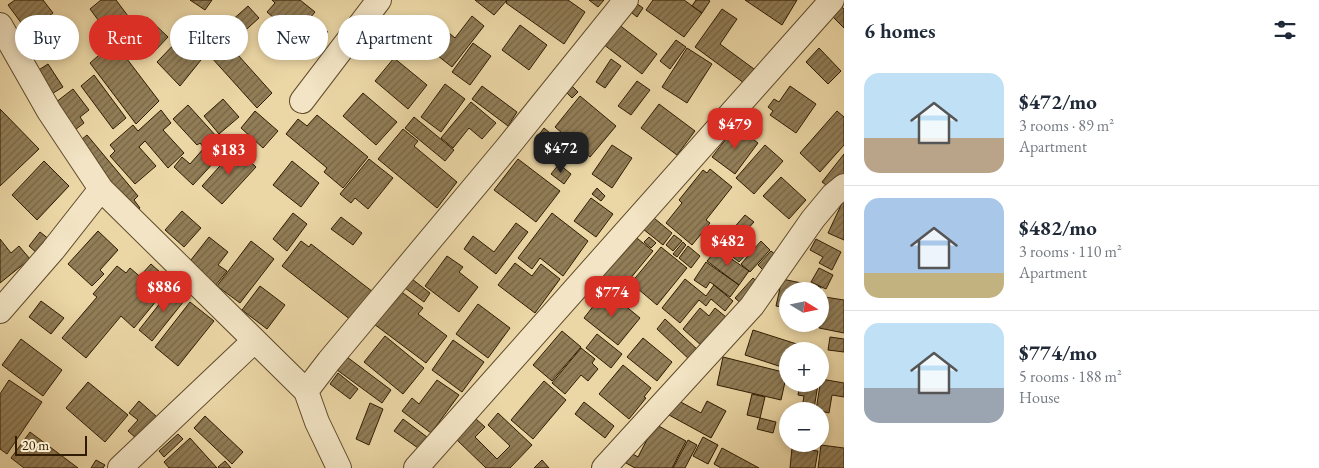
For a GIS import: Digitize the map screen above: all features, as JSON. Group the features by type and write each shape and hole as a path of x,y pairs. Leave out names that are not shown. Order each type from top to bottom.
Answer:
{"street":[{"path":"302,100 379,0"},
{"path":"306,391 506,149 626,0"},
{"path":"416,468 832,0"},
{"path":"3,38 101,189 306,391 317,422 339,468"},
{"path":"604,468 752,306 813,219 833,195 844,186"},
{"path":"0,311 53,250 101,189"},
{"path":"120,468 254,340"}],"building":[{"path":"15,0 43,0 53,13 50,15 15,15 8,5"},
{"path":"101,0 116,0 127,15 94,15 90,9"},
{"path":"190,0 212,0 205,10"},
{"path":"272,0 300,0 315,12 312,15 270,15 267,12 275,3"},
{"path":"475,0 507,0 494,15"},
{"path":"507,0 568,0 585,12 564,44 506,3"},
{"path":"589,0 604,0 598,7"},
{"path":"653,0 684,0 702,13 684,37 646,10"},
{"path":"696,0 710,1 702,13 692,6"},
{"path":"745,0 797,0 782,25"},
{"path":"633,1 643,8 637,17 627,9"},
{"path":"836,2 844,9 844,28 827,11"},
{"path":"248,6 258,19 248,28 248,15 238,15"},
{"path":"722,9 737,19 720,44 754,69 744,83 695,47"},
{"path":"472,16 484,26 452,67 443,60 450,60 450,34 455,38"},
{"path":"618,24 657,54 642,74 603,44"},
{"path":"520,25 547,45 529,70 502,50"},
{"path":"160,29 168,37 160,46"},
{"path":"676,40 686,47 670,69 660,61"},
{"path":"473,43 491,56 470,85 452,72"},
{"path":"170,48 170,60 201,60 180,86 157,62"},
{"path":"687,48 712,64 687,103 662,87"},
{"path":"819,48 841,71 828,84 806,62"},
{"path":"611,59 621,66 605,88 596,82"},
{"path":"93,60 128,60 159,101 136,124 90,63"},
{"path":"214,60 242,60 272,93 257,108"},
{"path":"392,60 396,60 427,85 408,109 375,81"},
{"path":"48,64 63,87 50,95 34,73"},
{"path":"94,75 126,118 113,129 81,86"},
{"path":"637,81 650,90 631,115 618,106"},
{"path":"445,84 465,99 441,132 421,117"},
{"path":"570,84 578,92 572,98 564,90"},
{"path":"482,86 517,112 508,126 472,99"},
{"path":"790,86 816,104 796,133 770,115 773,111 768,107 774,99 779,102"},
{"path":"73,89 89,110 80,117 84,123 71,133 51,106"},
{"path":"363,93 397,122 376,145 343,116"},
{"path":"580,96 616,126 590,157 555,127"},
{"path":"223,99 239,117 219,134 204,116"},
{"path":"471,102 496,123 482,139 469,128 453,148 441,138"},
{"path":"659,104 695,131 677,155 641,128"},
{"path":"188,105 217,137 204,148 200,143 197,145 173,119"},
{"path":"0,109 39,149 0,186"},
{"path":"161,110 171,123 163,130 184,153 168,168 145,141 139,147 156,166 135,184 110,156 115,151 110,145 133,125 138,131"},
{"path":"255,111 278,131 263,148 241,128"},
{"path":"837,111 844,117 844,145 820,172 800,153"},
{"path":"317,115 368,157 343,188 324,172 327,168 286,134 298,119 307,126"},
{"path":"414,117 454,150 445,161 405,128"},
{"path":"736,126 758,143 735,174 712,157"},
{"path":"544,128 550,133 545,140 538,136"},
{"path":"403,129 418,141 414,146 457,182 437,208 378,159"},
{"path":"87,135 138,196 134,200 140,208 134,213 75,145"},
{"path":"217,137 228,147 193,185 174,167 182,157 190,164"},
{"path":"612,145 632,158 612,188 592,174"},
{"path":"765,145 783,161 754,194 736,178"},
{"path":"236,148 256,167 222,204 202,186"},
{"path":"844,154 844,179 834,191 822,182"},
{"path":"369,159 393,178 368,209 355,198 351,203 340,194"},
{"path":"518,159 560,191 536,222 494,190"},
{"path":"44,161 69,186 37,220 12,195"},
{"path":"292,161 319,183 301,207 273,185"},
{"path":"559,164 571,174 564,184 551,174"},
{"path":"710,169 732,187 706,220 710,223 692,245 666,223 682,203 679,200 703,170 707,173"},
{"path":"781,177 806,200 789,219 763,196"},
{"path":"597,188 605,196 601,201 592,194"},
{"path":"591,198 613,214 596,237 574,221"},
{"path":"844,202 844,240 828,233"},
{"path":"182,211 201,228 184,247 165,230"},
{"path":"293,213 307,224 287,251 273,239"},
{"path":"552,213 588,241 563,276 540,258 532,269 518,258"},
{"path":"648,213 672,233 663,245 638,225"},
{"path":"745,215 754,222 727,252 719,245"},
{"path":"341,217 362,233 353,245 331,229"},
{"path":"516,223 528,232 496,274 464,249 473,236 494,252"},
{"path":"98,231 118,250 100,270 104,274 92,286 68,264"},
{"path":"40,232 50,240 39,255 29,246"},
{"path":"633,235 653,251 620,291 600,275"},
{"path":"674,235 682,241 673,251 666,245"},
{"path":"209,237 228,252 218,265 227,271 215,286 187,265"},
{"path":"649,237 656,243 651,248 644,242"},
{"path":"0,239 11,253 19,246 30,259 0,283"},
{"path":"816,239 841,252 832,270 819,263 823,257 810,250"},
{"path":"251,241 274,259 240,303 217,286"},
{"path":"301,241 309,247 311,244 373,292 351,320 282,266"},
{"path":"761,241 770,250 750,272 741,264"},
{"path":"683,242 686,245 677,257 673,254"},
{"path":"737,243 748,252 739,262 728,253"},
{"path":"688,246 700,256 691,268 679,258"},
{"path":"661,247 687,268 657,305 631,283"},
{"path":"717,249 749,271 739,285 707,261"},
{"path":"771,251 780,258 766,273 758,265"},
{"path":"447,256 463,267 459,272 478,287 459,312 425,286"},
{"path":"706,262 739,285 730,297 710,282 706,288 694,280"},
{"path":"515,263 532,276 541,264 560,279 535,313 498,285"},
{"path":"151,264 171,282 161,293 141,275"},
{"path":"117,266 126,273 130,268 144,280 139,285 157,300 134,328 121,316 86,358 62,338 97,297 93,294"},
{"path":"819,268 833,275 829,283 811,282"},
{"path":"753,278 763,287 745,307 735,298"},
{"path":"412,279 430,293 424,302 405,288"},
{"path":"685,279 706,296 714,285 733,301 725,311 711,299 706,306 699,300 680,323 662,308"},
{"path":"782,279 797,282 781,282"},
{"path":"175,284 188,296 152,341 139,330"},
{"path":"260,286 285,305 267,329 242,310"},
{"path":"399,290 423,308 418,314 447,336 426,363 374,324"},
{"path":"606,290 640,318 618,345 584,318"},
{"path":"779,292 779,306 776,306"},
{"path":"829,298 844,300 844,333 829,330"},
{"path":"41,301 64,318 51,334 29,317"},
{"path":"190,302 214,321 178,366 155,347"},
{"path":"478,304 510,328 488,358 456,334"},
{"path":"700,308 709,316 715,308 726,317 702,346 683,329"},
{"path":"665,319 700,352 691,361 657,329"},
{"path":"753,330 790,342 779,342 779,366 745,355"},
{"path":"562,331 581,347 552,381 533,365"},
{"path":"597,334 622,354 611,368 586,348"},
{"path":"385,336 424,368 403,394 364,362"},
{"path":"830,337 844,339 844,352 829,350"},
{"path":"643,338 672,362 657,381 627,357"},
{"path":"21,339 62,370 43,396 2,365"},
{"path":"453,340 484,362 462,392 432,370"},
{"path":"581,348 595,359 592,363 598,369 588,381 581,375 565,394 552,383"},
{"path":"343,354 391,390 382,403 333,367"},
{"path":"723,357 779,371 779,392 783,392 781,400 717,385"},
{"path":"623,365 651,388 644,397 646,398 629,419 599,394"},
{"path":"338,373 358,389 350,399 330,384"},
{"path":"9,380 42,402 7,454 0,449 0,394"},
{"path":"437,380 459,395 431,433 402,411 412,398 419,404"},
{"path":"829,380 844,383 844,397 832,395 829,413 829,402 817,402 819,392 829,392"},
{"path":"544,381 566,400 533,439 511,420"},
{"path":"88,382 128,415 105,442 66,408"},
{"path":"799,392 817,392 815,402 803,402 804,396 798,395"},
{"path":"752,394 765,397 760,418 747,415"},
{"path":"677,400 701,413 707,401 726,411 711,438 669,415"},
{"path":"139,401 157,417 137,439 128,431 138,420 129,413"},
{"path":"584,402 614,426 605,438 575,414"},
{"path":"370,403 383,409 369,445 356,439"},
{"path":"498,413 532,445 510,468 486,468 457,440 476,419 485,427 475,437 497,459 510,446 488,425"},
{"path":"205,416 243,452 232,464 194,428"},
{"path":"760,418 776,422 773,433 757,429"},
{"path":"403,419 427,437 418,448 394,431"},
{"path":"655,424 686,441 672,468 635,468 626,463 631,453 638,457"},
{"path":"30,432 78,468 24,468 11,458"},
{"path":"178,434 183,439 164,457 159,451"},
{"path":"703,437 718,445 708,464 693,456"},
{"path":"190,438 217,468 169,468 164,462"},
{"path":"688,440 697,445 685,468 673,468"},
{"path":"829,446 844,448 844,468 818,468 820,452 829,452"},
{"path":"722,448 759,468 721,468 714,464"},
{"path":"792,452 818,452 815,468 790,468"},
{"path":"96,460 105,465 103,468 91,468"},
{"path":"542,460 549,468 534,468"},
{"path":"225,461 231,468 218,467"}]}
